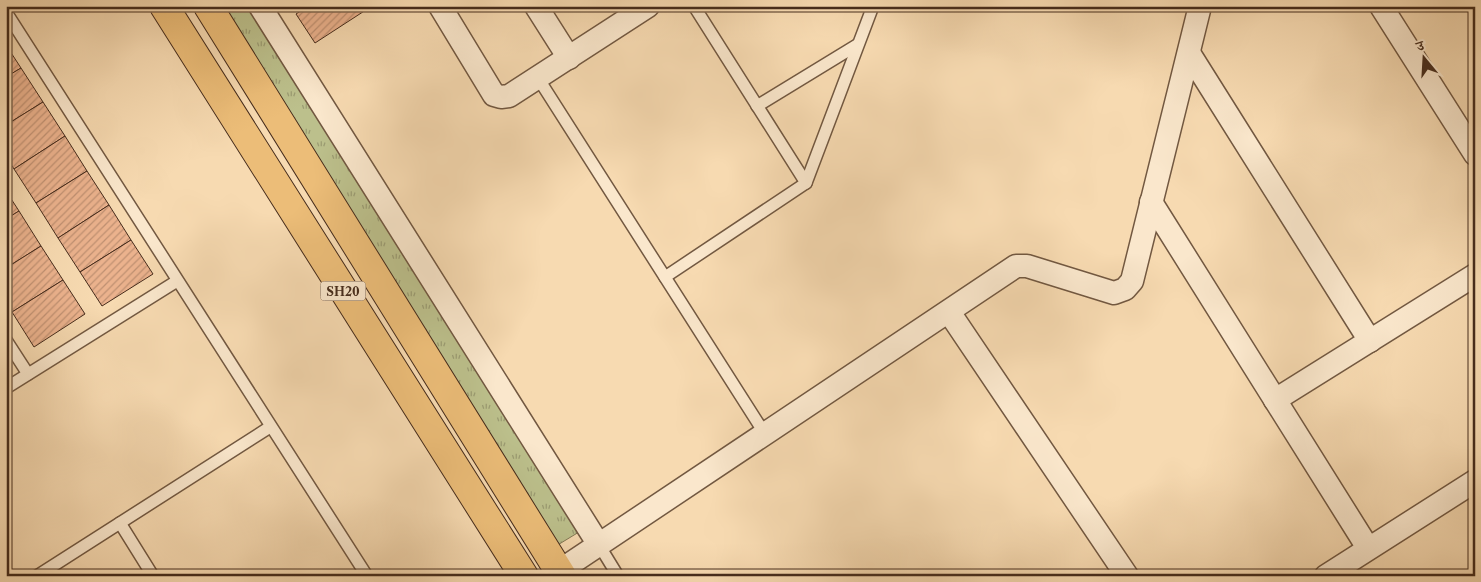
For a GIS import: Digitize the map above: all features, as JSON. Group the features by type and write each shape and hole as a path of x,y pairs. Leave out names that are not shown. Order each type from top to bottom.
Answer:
{"main road":[{"name":"SH20","path":"164,6 524,576"},
{"name":"SH20","path":"208,6 558,574"}],"street":[{"path":"260,6 599,545"},
{"path":"440,6 494,95 501,97 509,96 648,6"},
{"path":"536,6 569,58"},
{"path":"558,574 1016,266 1027,266 1114,293 1125,289 1132,281 1200,6"},
{"path":"1381,6 1475,154"},
{"path":"1189,53 1370,341"},
{"path":"1151,202 1368,548"},
{"path":"1276,400 1475,275"},
{"path":"949,312 1127,576"},
{"path":"1327,576 1475,481"}],"lane":[{"path":"694,6 806,183"},
{"path":"665,277 806,183 873,6"},
{"path":"6,12 367,576"},
{"path":"757,106 857,45"},
{"path":"538,78 765,434"},
{"path":"6,388 177,281"},
{"path":"6,340 28,374"},
{"path":"37,576 270,427"},
{"path":"120,523 153,576"},
{"path":"599,545 618,576"}],"green space":[{"path":"217,6 248,6 579,532 556,546"}],"building":[{"path":"308,6 372,6 315,43 296,14"},
{"path":"6,45 21,68 6,77"},
{"path":"21,68 43,102 6,125 6,77"},
{"path":"43,102 65,136 14,169 6,157 6,125"},
{"path":"65,136 87,171 36,203 14,169"},
{"path":"87,171 109,205 58,238 36,203"},
{"path":"6,191 19,211 6,219"},
{"path":"109,205 131,240 80,272 58,238"},
{"path":"19,211 41,246 6,268 6,219"},
{"path":"131,240 153,274 102,306 80,272"},
{"path":"41,246 63,280 12,312 6,303 6,268"},
{"path":"63,280 85,314 34,347 12,312"}]}
